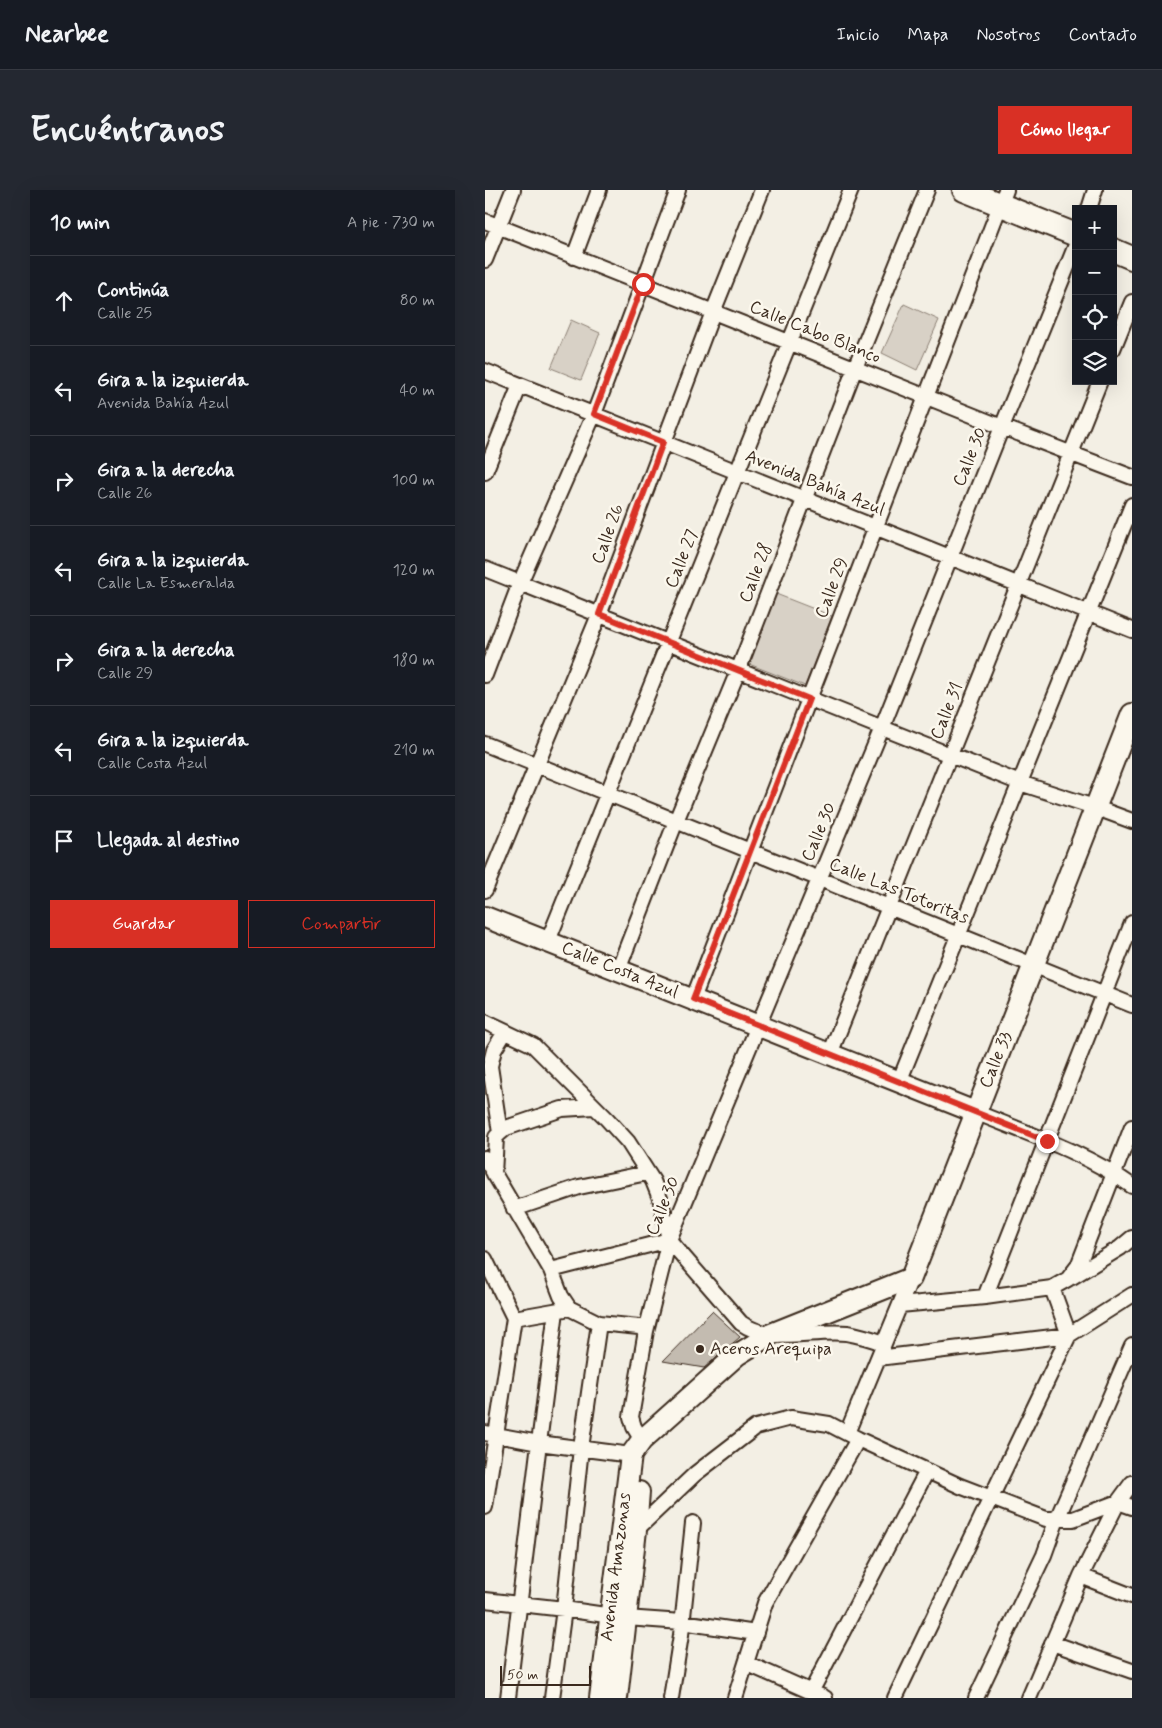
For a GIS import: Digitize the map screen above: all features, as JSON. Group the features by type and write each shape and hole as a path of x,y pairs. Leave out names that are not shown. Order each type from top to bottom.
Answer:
{"main road":[{"path":"964,190 1003,197 1072,233"},
{"path":"1117,252 1132,258"}],"street":[{"path":"485,260 513,190"},
{"path":"575,256 599,190"},
{"path":"485,675 520,583 594,414 678,190"},
{"name":"Calle 26","path":"485,890 599,614 663,442 762,190"},
{"name":"Calle 27","path":"548,942 851,190"},
{"name":"Calle 28","path":"618,970 927,190"},
{"path":"1090,205 1095,190"},
{"name":"Calle 29","path":"693,999 1003,197"},
{"name":"Calle Cabo Blanco","path":"485,221 1132,477"},
{"name":"Calle 30","path":"636,1447 631,1417 646,1331 669,1240 882,728 1074,250"},
{"path":"1117,340 1132,302"},
{"name":"Avenida Bahía Azul","path":"485,371 1132,630"},
{"path":"485,472 520,385"},
{"name":"Calle 31","path":"830,1054 1098,385"},
{"path":"899,1082 1132,505"},
{"path":"485,569 1019,784 1132,821"},
{"name":"Calle 33","path":"735,1698 765,1603 852,1436 878,1358 1132,714"},
{"name":"Calle Las Totoritas","path":"485,744 1132,1005"},
{"name":"Calle Costa Azul","path":"485,916 1047,1141 1114,1173 1132,1186"},
{"path":"985,1298 1132,922"},
{"path":"485,1022 533,1045 628,1142 653,1181 661,1201 669,1240 741,1323 771,1334 846,1333 870,1338 884,1344"},
{"path":"493,1174 495,1143 500,1132 490,1066 494,1050 505,1032"},
{"path":"500,1132 513,1125 546,1116 562,1109 594,1107"},
{"path":"1069,1279 1078,1266 1131,1134"},
{"path":"485,1158 551,1270 561,1296 563,1310 539,1443 508,1698"},
{"path":"514,1209 579,1187 647,1173"},
{"path":"900,1305 985,1298 1053,1288 1120,1248 1132,1238"},
{"path":"551,1270 669,1240"},
{"path":"485,1259 514,1318 490,1434 485,1507"},
{"path":"490,1434 581,1448 636,1447 737,1355 771,1334 911,1278"},
{"path":"895,1698 1069,1335 1053,1288"},
{"path":"878,1358 1069,1335 1132,1295"},
{"path":"514,1318 563,1310 599,1323 639,1327 646,1331"},
{"path":"553,1698 581,1448 599,1323"},
{"path":"976,1698 1044,1555 1057,1519 1132,1346"},
{"path":"629,1529 695,1474 756,1427 791,1418 829,1424 927,1471 1046,1519 1073,1519 1118,1502 1132,1508"},
{"name":"Avenida Amazonas","path":"599,1698 618,1617 629,1529 636,1447"},
{"path":"811,1692 927,1471"},
{"path":"1029,1698 1081,1576 1118,1502 1132,1483"},
{"path":"671,1698 693,1523"},
{"path":"1081,1576 1132,1596"},
{"path":"485,1600 618,1617 682,1622 756,1633"},
{"name":"Avenida Amazonas","path":"617,1698 618,1617"},
{"path":"1052,1643 1132,1671"},
{"path":"746,1663 825,1698"}],"shaded area":[{"path":"904,304 939,320 917,370 882,353"},
{"path":"571,320 600,333 581,380 551,368"},
{"path":"776,594 832,616 805,686 749,664"}],"building":[{"name":"Aceros Arequipa","path":"712,1311 740,1337 704,1368 663,1361"}],"place":[{"name":"Aceros Arequipa","path":"700,1349"}],"route":[{"path":"643,284 594,414 663,442 599,614 809,699 693,999 1047,1141"}]}
